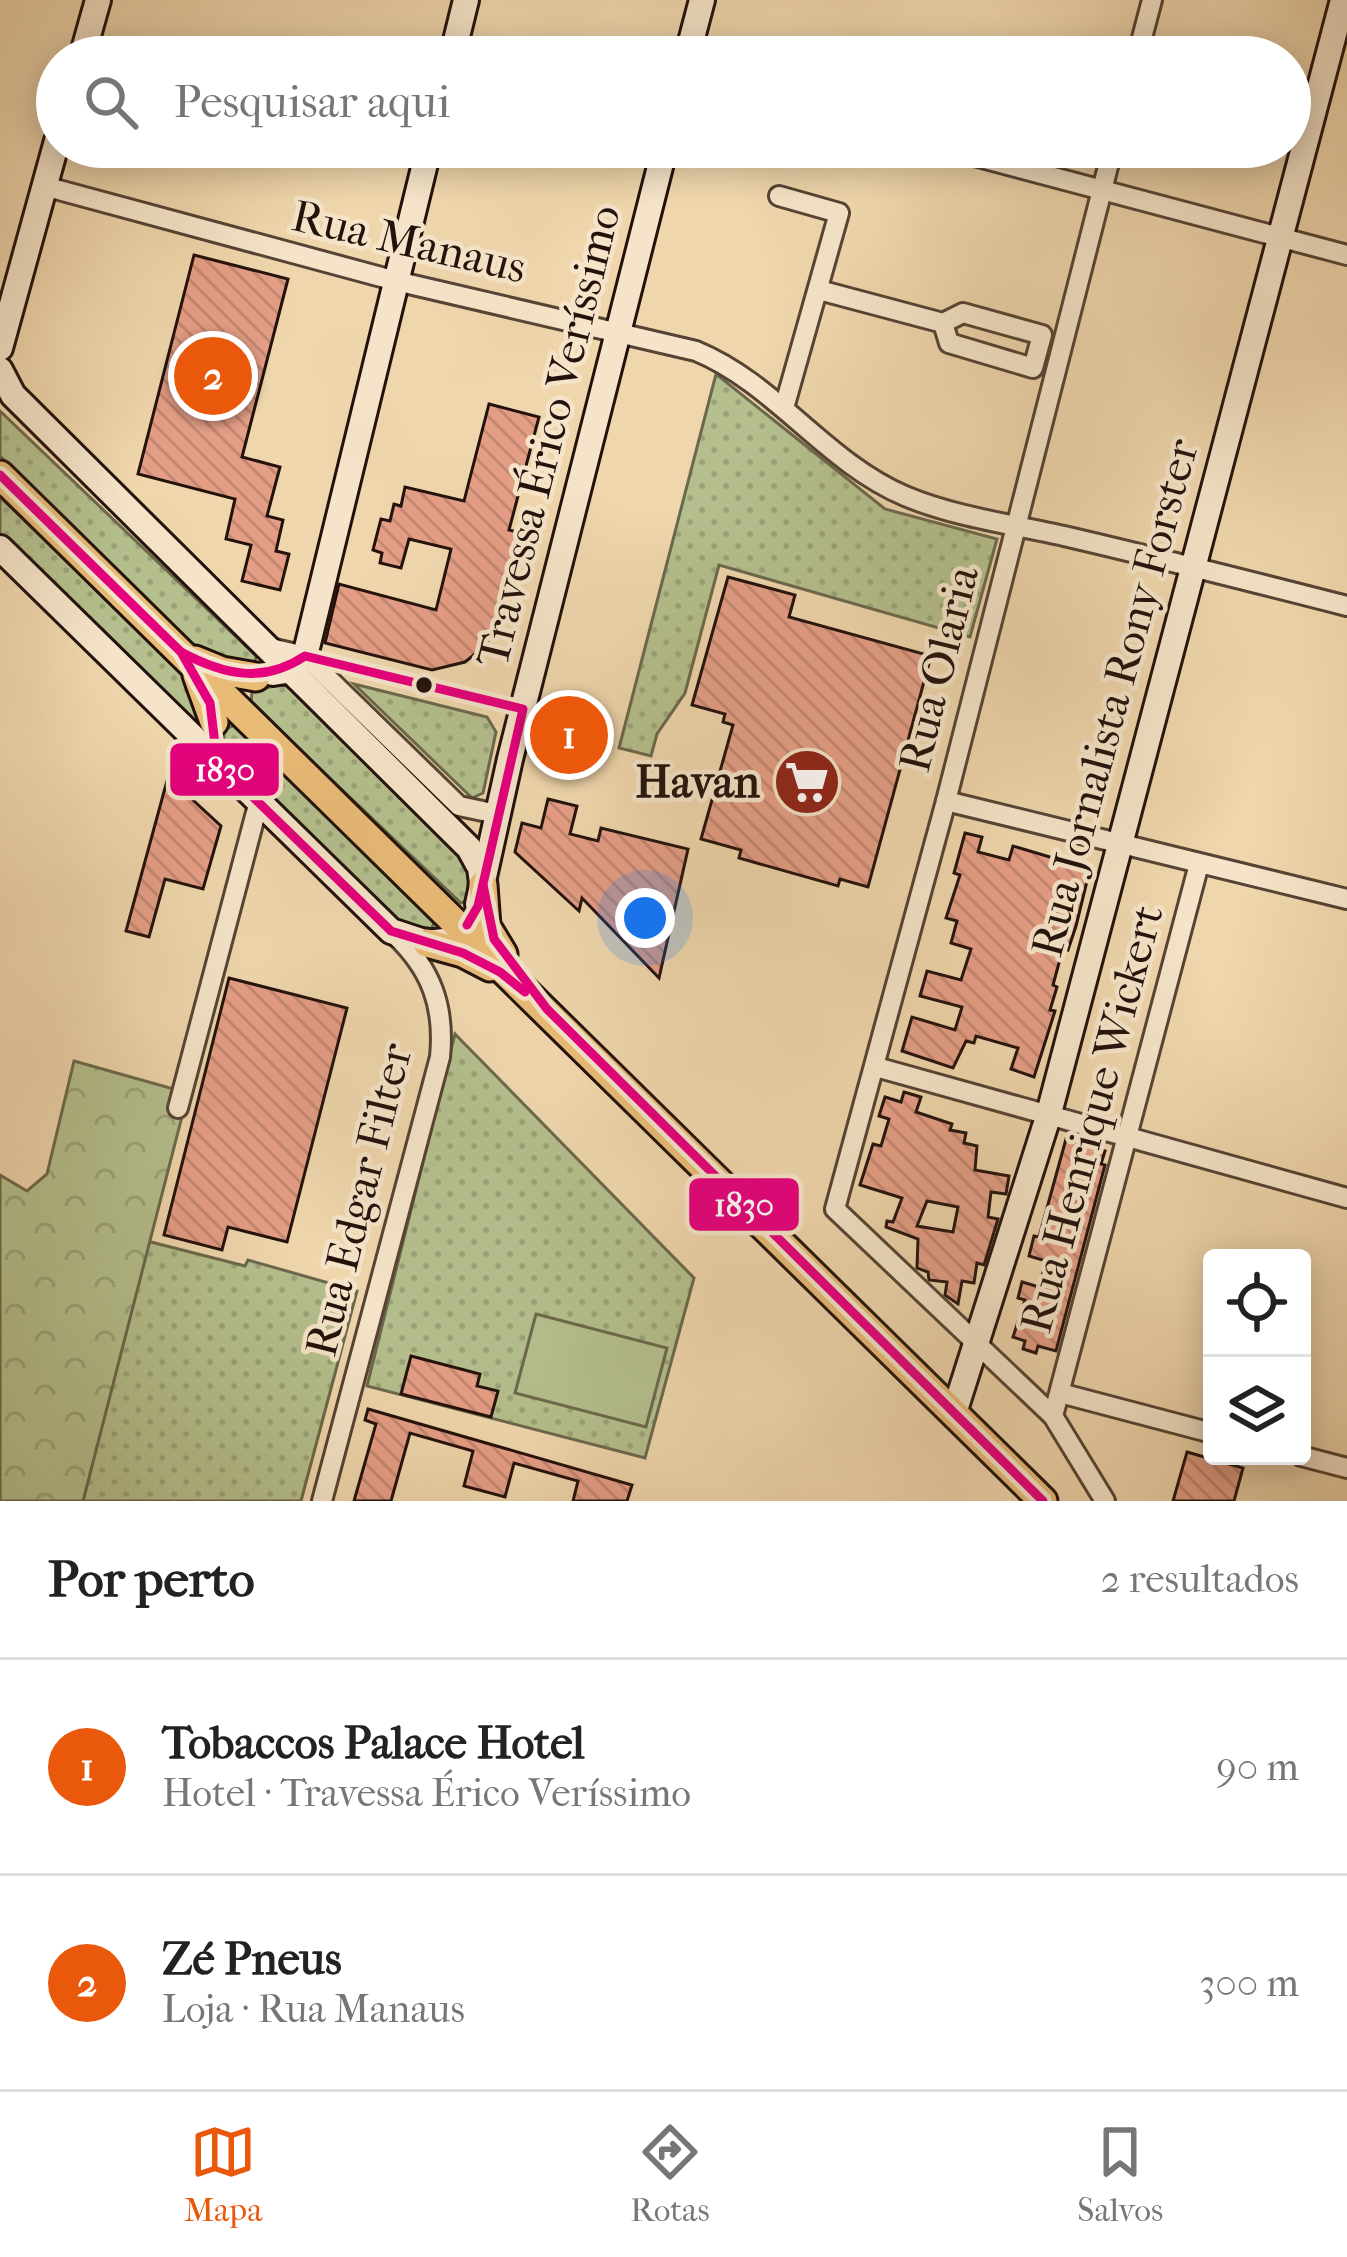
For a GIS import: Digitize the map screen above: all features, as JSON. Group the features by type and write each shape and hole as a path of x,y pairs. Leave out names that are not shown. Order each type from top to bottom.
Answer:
{"main road":[{"path":"0,475 181,652 220,710 464,929 1043,1501"},
{"path":"181,652 206,667 256,676"},
{"path":"483,885 486,926 492,940 547,1009"},
{"path":"427,944 483,962 547,1009"}],"street":[{"path":"88,36 98,0"},
{"path":"457,36 466,0"},
{"path":"693,36 702,0"},
{"path":"1143,36 1152,0"},
{"name":"Rua Jornalista Rony Forster","path":"1311,120 1343,0"},
{"path":"2,338 49,168"},
{"path":"296,663 424,168"},
{"name":"Travessa Érico Veríssimo","path":"464,929 478,906 659,168"},
{"path":"1021,168 1347,255"},
{"name":"Rua Olaria","path":"978,1342 835,1209 946,802 1108,168"},
{"name":"Rua Jornalista Rony Forster","path":"954,1413 1048,1117 1298,168"},
{"name":"Rua Manaus","path":"44,186 396,281 696,351 728,364 826,445 904,496 1347,606"},
{"path":"779,196 839,213 784,409"},
{"path":"819,290 943,323 963,313 1042,334 1033,368 949,343 943,323"},
{"path":"0,370 13,395 261,646 296,663 459,806 497,814"},
{"path":"0,548 391,931 427,944 452,939 464,929"},
{"path":"222,767 216,752 220,710 256,676 296,663"},
{"path":"296,663 469,848 483,885"},
{"path":"178,1108 259,801"},
{"path":"946,802 1347,899"},
{"name":"Rua Henrique Wickert","path":"1053,1416 1199,864"},
{"name":"Rua Edgar Filter","path":"322,1501 440,1057 440,1012 430,976 391,931"},
{"path":"876,1067 1347,1198"},
{"path":"978,1342 1053,1416 1105,1501"},
{"path":"1060,1393 1203,1430"},
{"path":"1311,1459 1347,1468"}],"green space":[{"path":"716,374 885,509 997,539 970,637 719,565 685,693 657,734 651,756 619,748"},
{"path":"0,411 256,656 255,662 247,666 200,651 0,456"},
{"path":"0,497 182,673 202,724 197,728 0,535"},
{"path":"354,684 487,717 496,732 483,793 472,798"},
{"path":"287,686 468,860 474,877 470,899 461,903 251,703 252,692"},
{"path":"235,725 435,918 432,929 416,931 398,925 230,762 224,730"},
{"path":"455,1034 694,1278 645,1458 367,1386"},
{"path":"74,1061 188,1093 83,1501 0,1501 0,1175 27,1191 47,1174"},
{"path":"147,1241 245,1266 248,1260 357,1291 301,1501 83,1501"},
{"path":"536,1314 667,1348 646,1427 515,1393"}],"building":[{"path":"194,255 288,279 242,457 280,467 267,516 283,520 276,551 289,554 280,590 242,581 251,545 226,539 235,499 138,474"},
{"path":"489,404 539,417 509,530 521,533 497,621 485,646 465,662 432,670 325,643 339,584 436,610 451,549 409,539 401,568 380,563 382,553 373,550 381,519 390,521 394,504 401,506 405,487 464,501"},
{"name":"Havan","path":"728,577 795,595 789,617 931,656 868,887 840,879 838,886 739,858 741,850 701,839 733,725 723,722 725,714 692,705"},
{"path":"168,777 221,826 203,889 165,879 149,937 126,931"},
{"path":"548,799 577,806 570,834 598,841 601,828 688,849 659,978 582,898 579,911 515,852 522,823 541,828"},
{"path":"965,833 982,837 978,852 1009,860 1013,846 1090,869 1076,926 1068,950 1063,948 1053,985 1057,987 1050,1010 1055,1011 1034,1077 1011,1069 1018,1048 976,1036 974,1043 966,1041 953,1068 902,1051 912,1017 955,1030 962,1007 920,996 927,971 961,980 971,949 951,943 957,921 946,918 960,875 954,873"},
{"path":"229,978 347,1008 287,1242 228,1227 222,1250 164,1235"},
{"path":"904,1092 921,1097 916,1112 952,1124 950,1130 966,1133 964,1143 977,1146 975,1170 1009,1176 1006,1194 991,1192 988,1217 998,1219 984,1265 977,1263 974,1283 962,1281 958,1304 945,1295 947,1282 929,1280 928,1272 917,1268 918,1239 886,1227 887,1221 893,1222 902,1198 860,1185 873,1144 881,1146 889,1119 879,1116 885,1097 901,1102","holes":["927,1201 958,1207 953,1232 917,1226"]},
{"path":"1066,1139 1105,1151 1101,1164 1105,1165 1056,1351 1038,1346 1036,1353 1023,1349 1025,1341 1013,1337 1025,1300 1018,1298 1022,1282 1039,1287 1046,1261 1029,1256 1034,1236 1039,1237"},
{"path":"411,1356 480,1374 477,1386 498,1391 491,1417 401,1394"},
{"path":"368,1409 632,1485 627,1501 573,1501 578,1481 514,1463 505,1497 464,1486 473,1451 410,1433 391,1501 354,1501 376,1424 365,1420"},
{"path":"1187,1452 1203,1457 1203,1465 1243,1468 1234,1501 1173,1501"}],"transit line":[{"name":"1830","path":"0,475 181,652 210,703 222,767 391,931 463,953 500,972 525,992"},
{"name":"1830","path":"181,652 243,673 274,670 305,656 523,709 478,906 467,925"},
{"name":"1830","path":"483,885 494,939 547,1009 1043,1501"}],"place":[{"name":"Zé Pneus","path":"213,376"},
{"name":"Tobaccos Palace Hotel","path":"569,735"},
{"name":"Havan","path":"807,782"}]}
